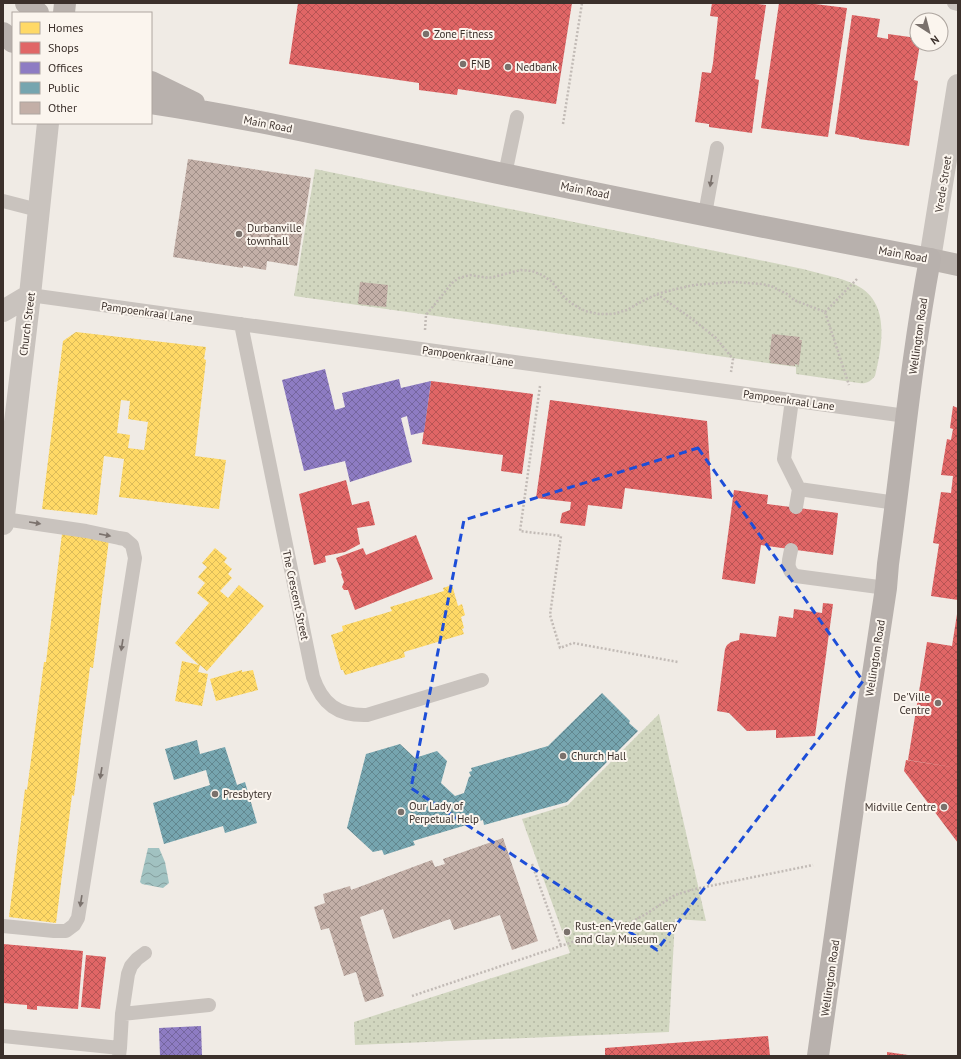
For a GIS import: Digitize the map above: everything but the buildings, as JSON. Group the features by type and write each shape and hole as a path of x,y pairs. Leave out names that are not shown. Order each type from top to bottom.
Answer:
{"main road":[{"path":"26,3 37,12"},
{"path":"3,33 12,41"},
{"path":"152,82 213,112"},
{"path":"152,103 213,112"},
{"name":"Main Road","path":"213,112 505,174 958,264"},
{"name":"Wellington Road","path":"818,1056 886,588 906,416 923,296 930,259"}],"street":[{"name":"Vrede Street","path":"930,259 958,85"},
{"name":"Church Street","path":"3,522 30,295 48,124"},
{"path":"3,311 30,295"}],"lane":[{"path":"954,3 958,4"},
{"path":"505,174 517,117"},
{"path":"705,214 717,148"},
{"path":"3,201 38,210"},
{"name":"Pampoenkraal Lane","path":"30,295 906,416"},
{"name":"The Crescent Street","path":"241,324 313,677 321,695 332,706 343,713 367,715 482,680"},
{"path":"792,400 784,458 799,490 796,508"},
{"path":"799,490 896,503"},
{"path":"3,522 86,531 125,539 132,545 136,558 78,918 74,925 66,931 3,926"},
{"path":"791,550 788,566 789,570 796,576 886,588"},
{"path":"3,1036 119,1052 122,1014 131,966 145,953"},
{"path":"122,1014 209,1005"}],"path":[{"path":"563,124 582,3"},
{"path":"423,350 426,315 452,283 464,276 470,275 489,278 521,270 532,271 542,275 551,281 565,298 574,305 585,311 599,314 613,314 627,310 639,302 657,294 694,285 733,282 762,284 780,290 794,300 825,312"},
{"path":"825,312 857,279"},
{"path":"657,294 716,338 733,359 729,392"},
{"path":"825,312 849,385"},
{"path":"542,366 520,531 561,536 550,615 560,648 573,643 678,662"},
{"path":"532,864 561,946"},
{"path":"412,996 629,923 675,895 695,889 812,865"}],"highlighted area":[{"path":"698,448 863,681 657,950 411,788 464,520"}],"green space":[{"path":"315,169 803,269 843,280 856,285 867,293 875,302 879,313 881,339 875,376 868,382 859,383 796,374 796,367 294,296"},
{"path":"659,714 706,921 675,919 669,1032 355,1045 354,1022 570,953 522,819 568,805"}],"water":[{"path":"148,848 159,848 165,862 169,883 163,888 142,884 140,882"}],"place":[{"name":"Zone Fitness","path":"426,34"},
{"name":"FNB","path":"463,64"},
{"name":"Nedbank","path":"508,67"},
{"name":"Durbanville townhall","path":"239,234"},
{"name":"De'Ville Centre","path":"938,703"},
{"name":"Church Hall","path":"563,756"},
{"name":"Presbytery","path":"215,794"},
{"name":"Midville Centre","path":"944,807"},
{"name":"Our Lady of Perpetual Help","path":"401,812"},
{"name":"Rust-en-Vrede Gallery and Clay Museum","path":"567,932"}]}
